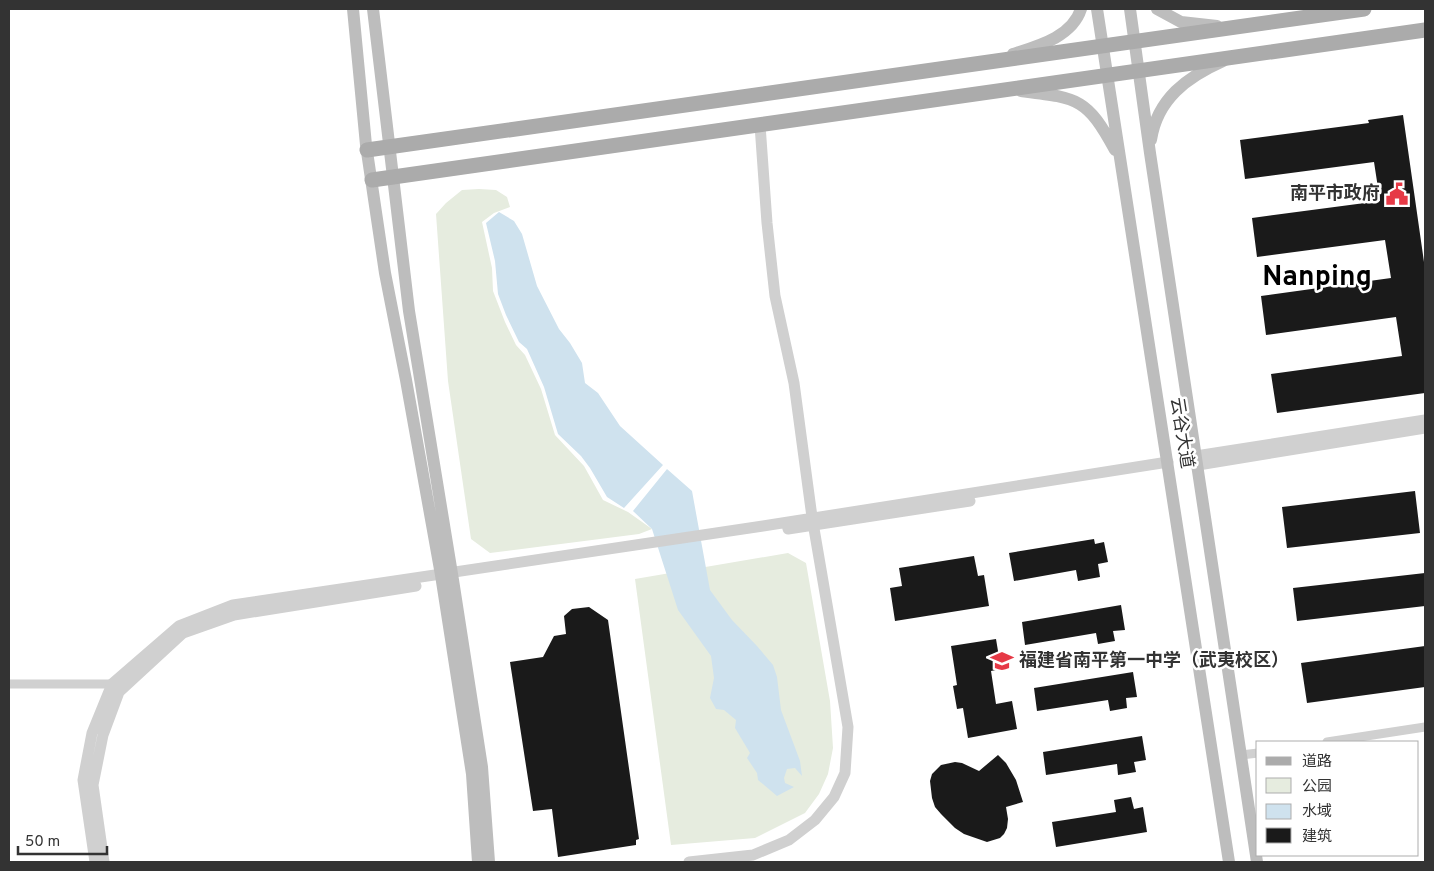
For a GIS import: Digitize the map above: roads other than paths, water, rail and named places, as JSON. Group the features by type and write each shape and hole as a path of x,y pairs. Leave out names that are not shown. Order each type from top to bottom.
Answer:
{"main road":[{"path":"353,9 367,150 385,273 447,578 482,767 489,862"},
{"path":"373,9 409,311 447,578 472,774 478,862"},
{"path":"994,61 1057,37 1072,25 1081,9"},
{"name":"云谷大道","path":"1097,9 1229,862"},
{"name":"云谷大道","path":"1130,9 1256,855"},
{"path":"1157,9 1181,22 1230,28"},
{"path":"367,150 1364,9"},
{"path":"372,180 1425,30"},
{"path":"1150,153 1154,124 1169,97 1208,68 1230,58"},
{"path":"1009,89 1078,102 1095,116 1120,158"}],"street":[{"path":"689,862 753,855 789,840 815,820 834,797 845,773 848,727 813,522 794,383 775,296 766,215 760,125"},
{"path":"1197,461 1425,420"},
{"path":"1197,461 1425,428"},
{"path":"104,862 93,785 103,735 119,692 183,633 234,615 447,578 1168,466"},
{"path":"94,862 83,780 92,733 112,684 179,626 233,604 447,578"},
{"path":"9,684 112,684"},
{"path":"1334,741 1425,728"},
{"path":"1242,755 1256,753"}],"water":[{"path":"499,212 514,221 522,234 537,286 559,329 582,363 585,383 598,393 620,426 663,465 624,508 607,497 581,456 558,434 544,387 527,349 519,342 506,315 498,294 495,261 486,223"},
{"path":"667,469 692,491 710,590 732,620 773,665 777,677 781,710 800,761 802,776 795,768 787,769 784,778 785,783 794,787 777,796 758,780 757,773 747,758 750,753 735,728 736,720 724,710 716,709 710,698 714,678 711,656 678,610 652,529 633,511"}],"place":[{"name":"南平市政府","path":"1397,194"},
{"name":"福建省南平第一中学（武夷校区）","path":"1002,661"}],"district":[{"name":"Nanping","path":"1317,278"}]}
